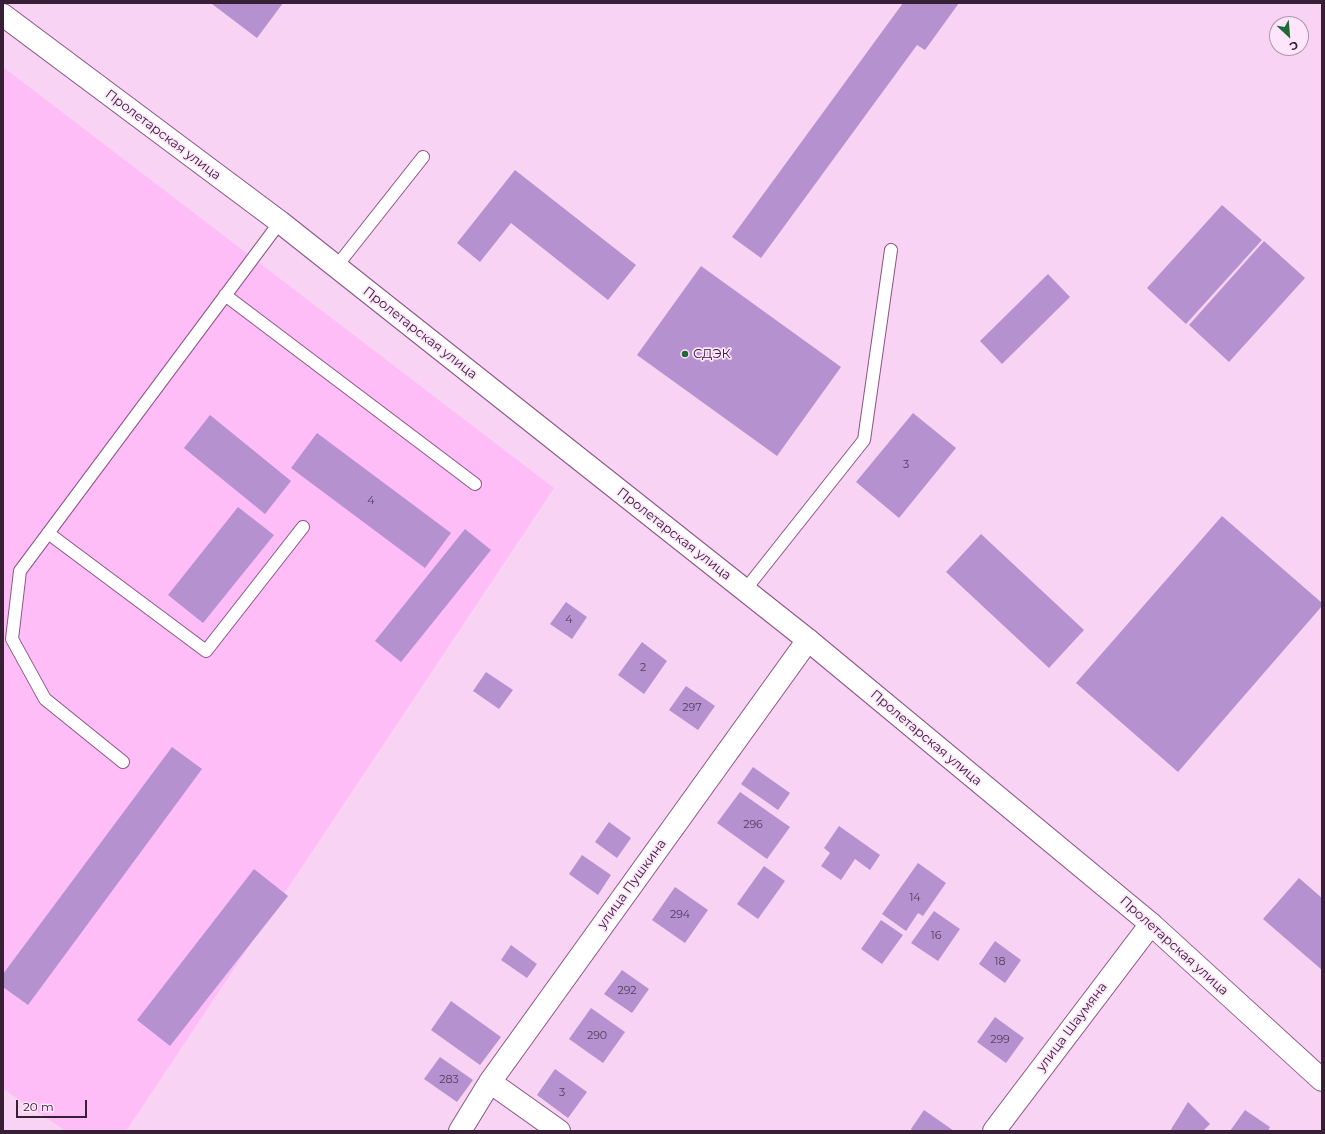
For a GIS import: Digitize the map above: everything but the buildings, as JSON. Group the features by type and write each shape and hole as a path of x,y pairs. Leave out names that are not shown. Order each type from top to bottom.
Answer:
{"street":[{"name":"Пролетарская улица","path":"3,15 280,222 808,640 1150,924 1322,1080"},
{"name":"улица Пушкина","path":"460,1131 490,1082 808,640"},
{"name":"улица Шаумяна","path":"994,1131 1150,924"},
{"path":"490,1082 559,1131"}],"lane":[{"path":"336,267 423,157"},
{"path":"123,762 45,699 12,639 20,571 280,222"},
{"path":"745,590 864,440 891,250"},
{"path":"225,295 475,484"},
{"path":"48,533 206,651 303,527"}],"shaded area":[{"path":"3,67 554,488 126,1131 66,1131 3,1089"}],"place":[{"name":"СДЭК","path":"685,354"}]}
